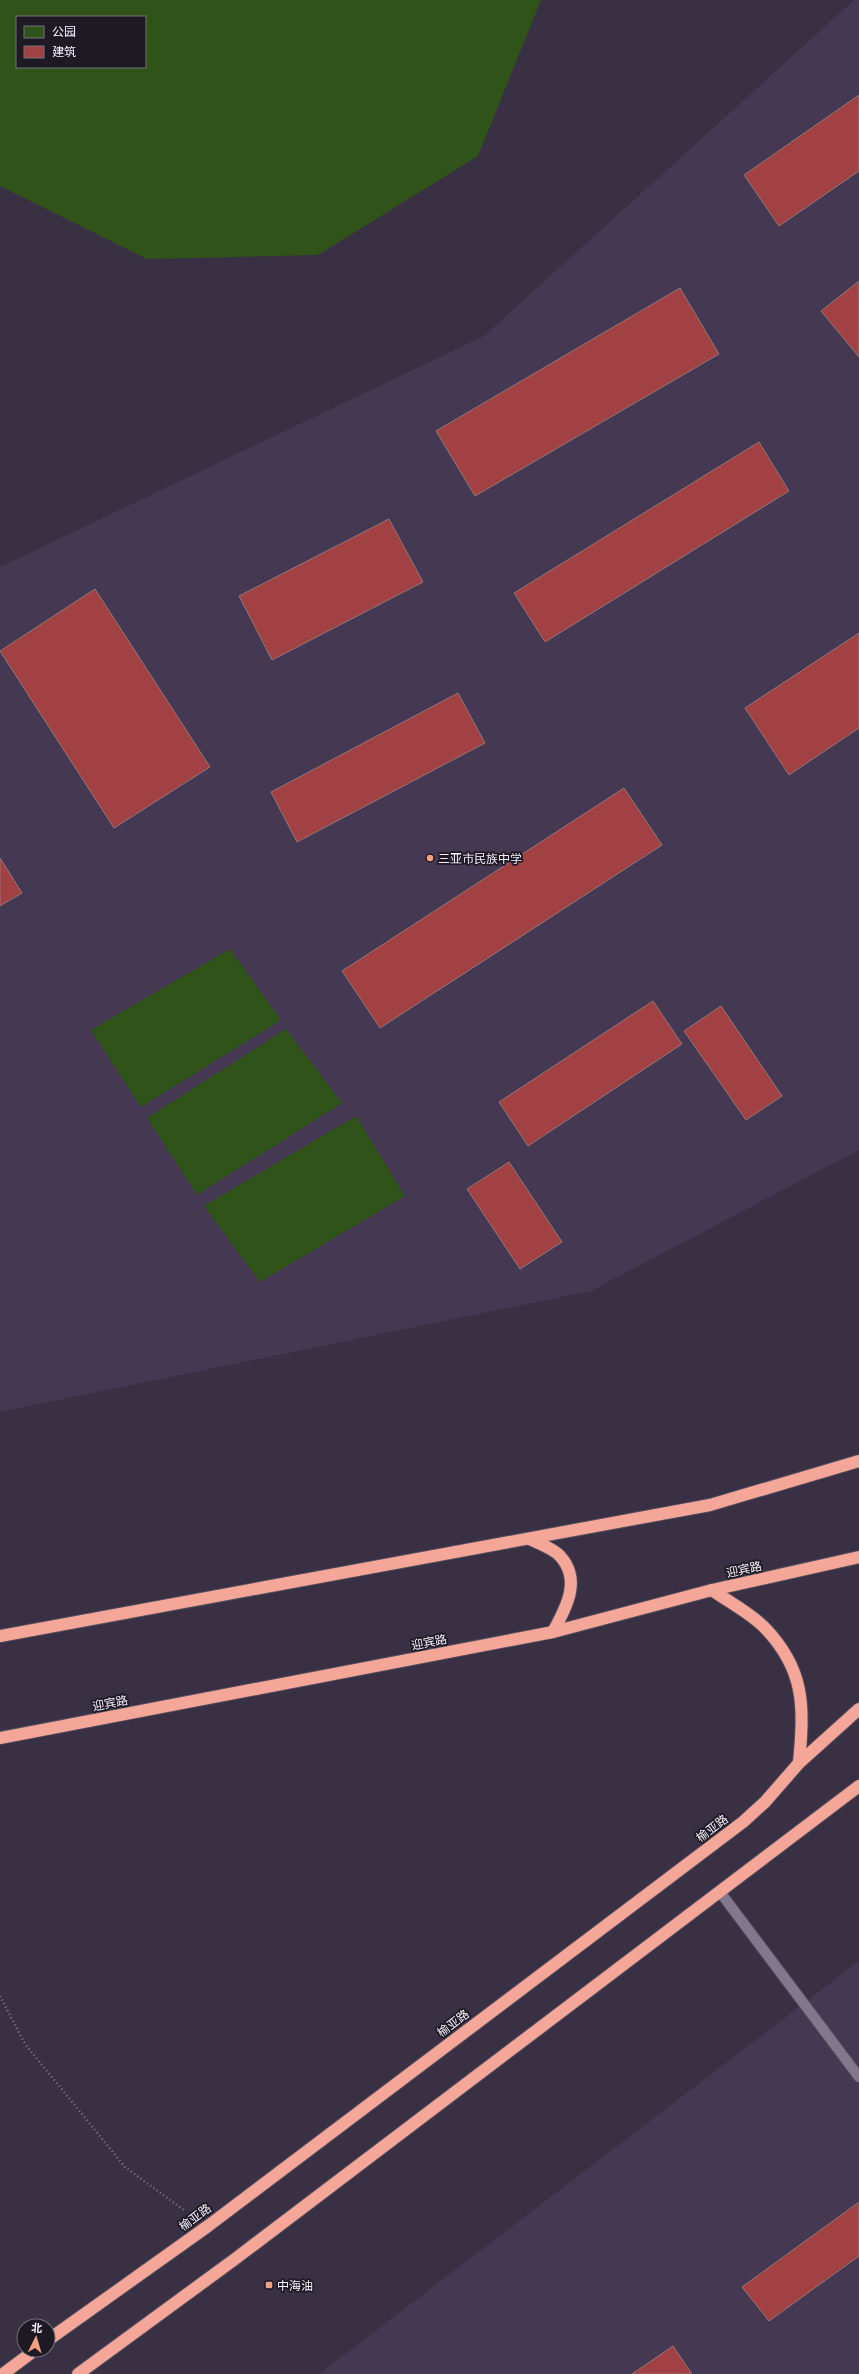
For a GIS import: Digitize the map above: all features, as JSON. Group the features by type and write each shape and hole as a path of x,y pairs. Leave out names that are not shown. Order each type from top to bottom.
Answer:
{"highway":[{"path":"0,1636 710,1505 859,1461"},
{"path":"530,1539 560,1555 571,1575 569,1603 553,1632"},
{"name":"迎宾路","path":"0,1738 553,1632 712,1590 859,1557"},
{"path":"712,1590 764,1627 794,1668 803,1715 799,1763"},
{"name":"榆亚路","path":"56,2334 208,2226 743,1822 765,1802 799,1763 859,1709"},
{"path":"78,2374 248,2249 859,1786"},
{"path":"3,2374 24,2358"}],"lane":[{"path":"720,1892 859,2077"}],"path":[{"path":"0,1996 25,2044 125,2167 165,2198 208,2226"}],"shaded area":[{"name":"三亚市民族中学","path":"854,0 859,0 859,1150 591,1291 0,1412 0,567 484,336"},
{"path":"859,1961 859,2374 319,2374"}],"green space":[{"path":"0,0 541,0 478,156 318,255 147,259 0,186"},
{"path":"230,949 281,1020 141,1107 91,1030"},
{"path":"286,1029 342,1103 197,1195 147,1118"},
{"path":"356,1116 405,1196 260,1282 204,1206"}],"building":[{"path":"859,95 859,171 779,226 744,175"},
{"path":"859,281 859,357 821,311"},
{"path":"680,288 719,354 475,496 436,431"},
{"path":"759,442 789,491 545,642 514,593"},
{"path":"389,519 423,582 272,660 239,596"},
{"path":"95,589 210,767 114,828 0,651"},
{"path":"859,633 859,728 789,775 745,708"},
{"path":"458,693 485,743 297,842 271,792"},
{"path":"624,788 662,845 380,1028 342,971"},
{"path":"0,858 22,893 0,906"},
{"path":"653,1001 682,1044 528,1146 499,1102"},
{"path":"721,1006 782,1096 746,1120 684,1031"},
{"path":"509,1162 562,1242 520,1269 467,1189"},
{"path":"859,2202 859,2256 769,2321 742,2287"},
{"path":"673,2346 692,2374 632,2374"}],"place":[{"name":"三亚市民族中学","path":"430,858"},
{"name":"中海油","path":"269,2285"}]}
